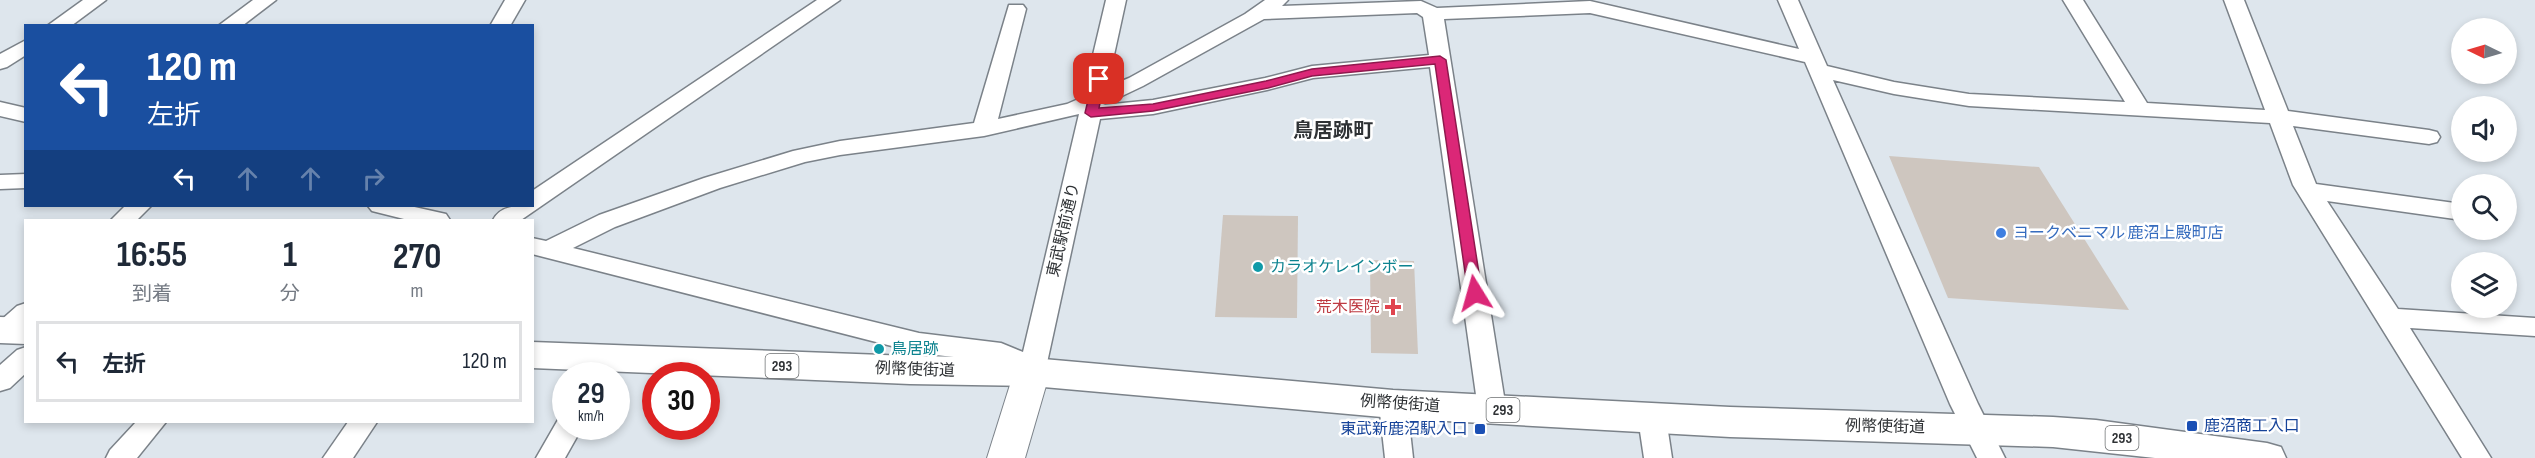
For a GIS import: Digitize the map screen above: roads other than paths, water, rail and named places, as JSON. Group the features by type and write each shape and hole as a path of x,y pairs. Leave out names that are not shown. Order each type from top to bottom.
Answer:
{"highway":[{"name":"例幣使街道","path":"534,355 574,362"},
{"name":"例幣使街道","path":"630,367 1032,372 1393,404 1652,418 1984,444 2096,435 2267,458"}],"main road":[{"name":"東武駅前通り","path":"1006,458 1032,372"}],"street":[{"path":"60,24 96,0"},
{"path":"231,24 266,0"},
{"path":"501,24 515,0"},
{"path":"534,201 830,0"},
{"name":"東武駅前通り","path":"1032,372 1116,0"},
{"path":"1093,106 1260,13 1278,0"},
{"path":"1788,0 1984,444"},
{"path":"2073,0 2140,109"},
{"path":"2234,0 2309,191 2477,458"},
{"path":"1260,13 1421,8 1433,14 1590,7 1816,64 1893,88 1969,100 2279,117 2429,137"},
{"path":"984,129 1016,9"},
{"path":"1433,14 1492,409"},
{"path":"0,63 24,47"},
{"path":"540,248 712,183 801,156 840,148 984,129 1093,106 1153,107 1268,84 1312,72 1440,60"},
{"path":"0,109 24,115"},
{"path":"0,182 24,181"},
{"path":"2309,191 2451,210"},
{"path":"124,219 138,207"},
{"path":"507,219 525,207"},
{"path":"404,208 435,219"},
{"path":"540,248 919,343 1001,353 1015,359 1032,372"},
{"path":"2390,318 2535,327"},
{"path":"0,381 17,332"},
{"path":"1393,404 1399,458"},
{"path":"1652,418 1658,458"},
{"path":"120,458 151,423"},
{"path":"337,458 362,423"},
{"path":"550,458 561,440"}],"place":[{"name":"ヨークベニマル 鹿沼上殿町店","path":"2001,233"},
{"name":"カラオケレインボー","path":"1258,267"},
{"name":"荒木医院","path":"1393,307"},
{"name":"鳥居跡","path":"879,349"},
{"name":"鹿沼商工入口","path":"2192,426"},
{"name":"東武新鹿沼駅入口","path":"1480,429"}],"district":[{"name":"鳥居跡町","path":"1333,131"}]}
